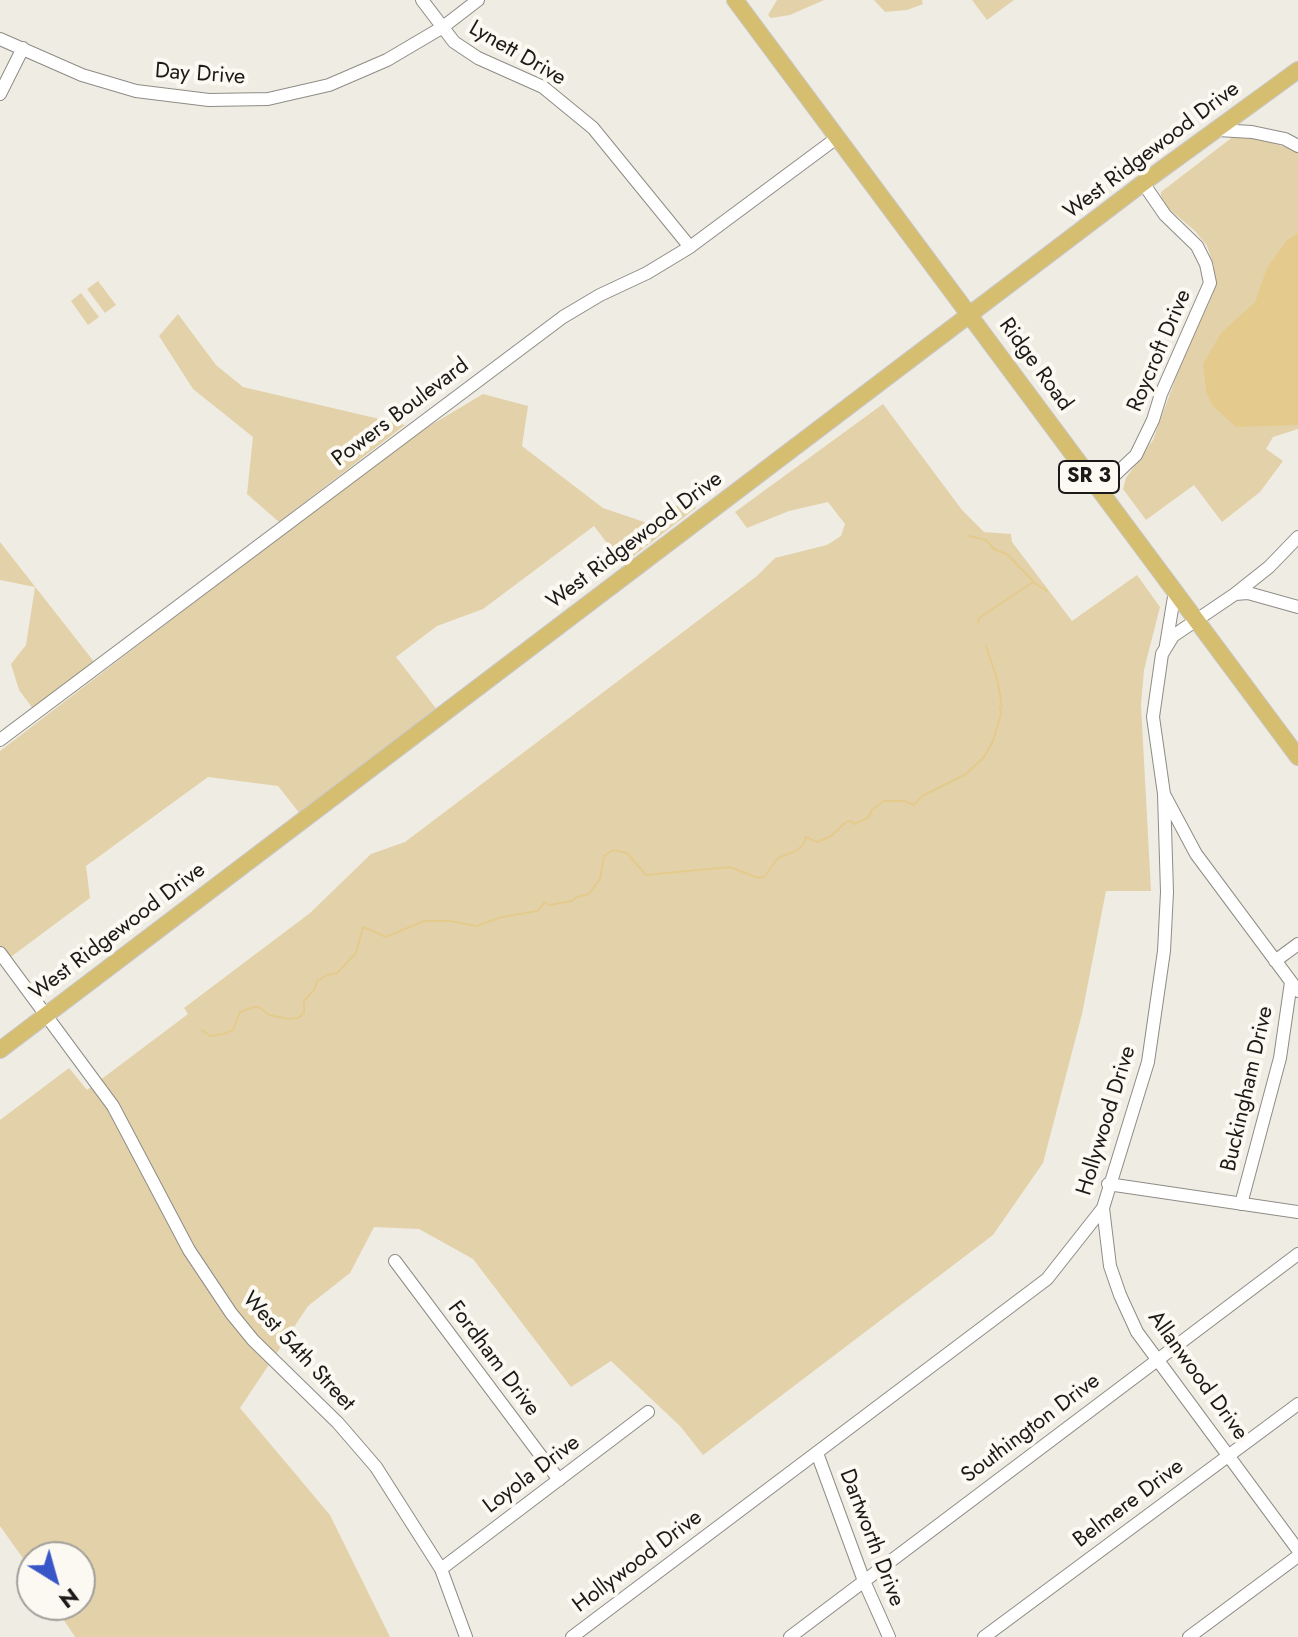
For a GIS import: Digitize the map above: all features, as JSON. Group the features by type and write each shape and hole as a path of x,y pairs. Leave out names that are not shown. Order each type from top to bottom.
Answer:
{"main road":[{"name":"Ridge Road","path":"735,0 1298,757"},
{"name":"West Ridgewood Drive","path":"0,1050 1143,183 1298,70"}],"street":[{"name":"Lynett Drive","path":"422,0 454,42 478,58 543,87 593,128 690,247"},
{"name":"Day Drive","path":"0,39 82,75 136,91 209,100 268,99 329,85 387,60 443,27 478,0"},
{"path":"0,94 23,48"},
{"path":"1218,130 1252,132 1285,139 1298,146"},
{"name":"Powers Boulevard","path":"0,740 563,317 690,247 838,137"},
{"name":"Roycroft Drive","path":"1099,490 1136,455 1210,283 1206,264 1197,246 1165,215 1143,183"},
{"path":"1166,645 1181,629 1235,594 1269,567 1298,537"},
{"name":"Hollywood Drive","path":"572,1637 1047,1279 1103,1208 1108,1184 1141,1088 1164,951 1164,794 1153,717 1158,673 1175,591"},
{"path":"1235,594 1248,593 1298,607"},
{"path":"1164,794 1188,841 1294,987"},
{"path":"1166,846 1188,841"},
{"path":"1275,961 1298,944"},
{"name":"West 54th Street","path":"0,953 113,1106 189,1250 231,1313 253,1340 338,1423 376,1467 441,1569 466,1637"},
{"name":"Buckingham Drive","path":"1241,1204 1280,1058 1294,987"},
{"path":"1108,1184 1298,1212"},
{"name":"Allanwood Drive","path":"1103,1208 1110,1266 1137,1332 1230,1455 1298,1553"},
{"name":"Southington Drive","path":"790,1637 1298,1254"},
{"name":"Fordham Drive","path":"395,1261 559,1480"},
{"name":"Belmere Drive","path":"984,1637 1298,1404"},
{"name":"Loyola Drive","path":"441,1569 648,1412"},
{"name":"Dartworth Drive","path":"817,1453 864,1581 889,1637"},
{"path":"1189,1637 1298,1553"}],"shaded area":[{"path":"777,0 824,0 790,15 771,18 768,15"},
{"path":"874,0 922,0 923,4 907,10 885,12"},
{"path":"972,0 1014,0 987,20"},
{"path":"1234,136 1256,138 1298,151 1298,429 1273,437 1266,449 1283,461 1260,492 1222,522 1194,485 1146,520 1123,489 1126,478 1153,440 1179,369 1213,293 1214,279 1214,266 1207,246 1169,209 1161,192"},
{"path":"1298,233 1298,425 1236,427 1213,406 1206,391 1203,364 1221,333 1255,302 1267,268 1287,240"},
{"path":"98,281 116,305 105,313 87,289"},
{"path":"81,293 99,317 88,325 71,301"},
{"path":"178,314 216,365 243,387 405,425 279,522 247,494 253,437 193,389 159,336"},
{"path":"483,394 528,406 522,446 603,508 647,523 689,499 696,508 623,564 594,526 483,609 437,626 396,657 438,711 301,815 278,786 208,777 86,866 90,898 0,965 0,751 406,440"},
{"path":"883,404 962,510 984,532 1011,534 1012,542 1072,621 1137,575 1160,607 1144,670 1141,705 1151,891 1106,891 1082,1014 1043,1163 993,1235 703,1455 680,1426 611,1361 571,1387 473,1259 419,1229 374,1227 350,1273 308,1306 240,1408 330,1515 390,1637 75,1637 64,1621 96,1621 96,1541 16,1541 16,1548 0,1526 0,1120 69,1068 87,1090 188,1014 184,1008 310,913 371,854 405,842 757,576 775,558 827,545 841,536 845,524 828,502 789,511 747,528 735,512"},
{"path":"0,542 95,663 34,710 19,690 11,664 26,645 35,587 0,580"}],"waterway":[{"path":"969,536 986,540 994,549 1008,555 1033,581"},
{"path":"978,624 979,618 1033,582 1047,591"},
{"path":"202,1030 210,1036 224,1034 233,1030 240,1012 254,1007 269,1015 298,1018 304,1013 304,1001 317,981 337,973 356,953 363,927 386,937 424,921 450,921 476,926 502,917 537,911 545,902 549,905 572,901 589,894 600,879 604,856 613,850 627,853 646,875 730,867 758,878 764,877 778,858 796,851 806,837 817,842 831,836 846,822 854,824 868,818 872,810 884,801 905,801 914,805 922,796 966,774 984,757 993,741 1002,706 986,646"}]}
